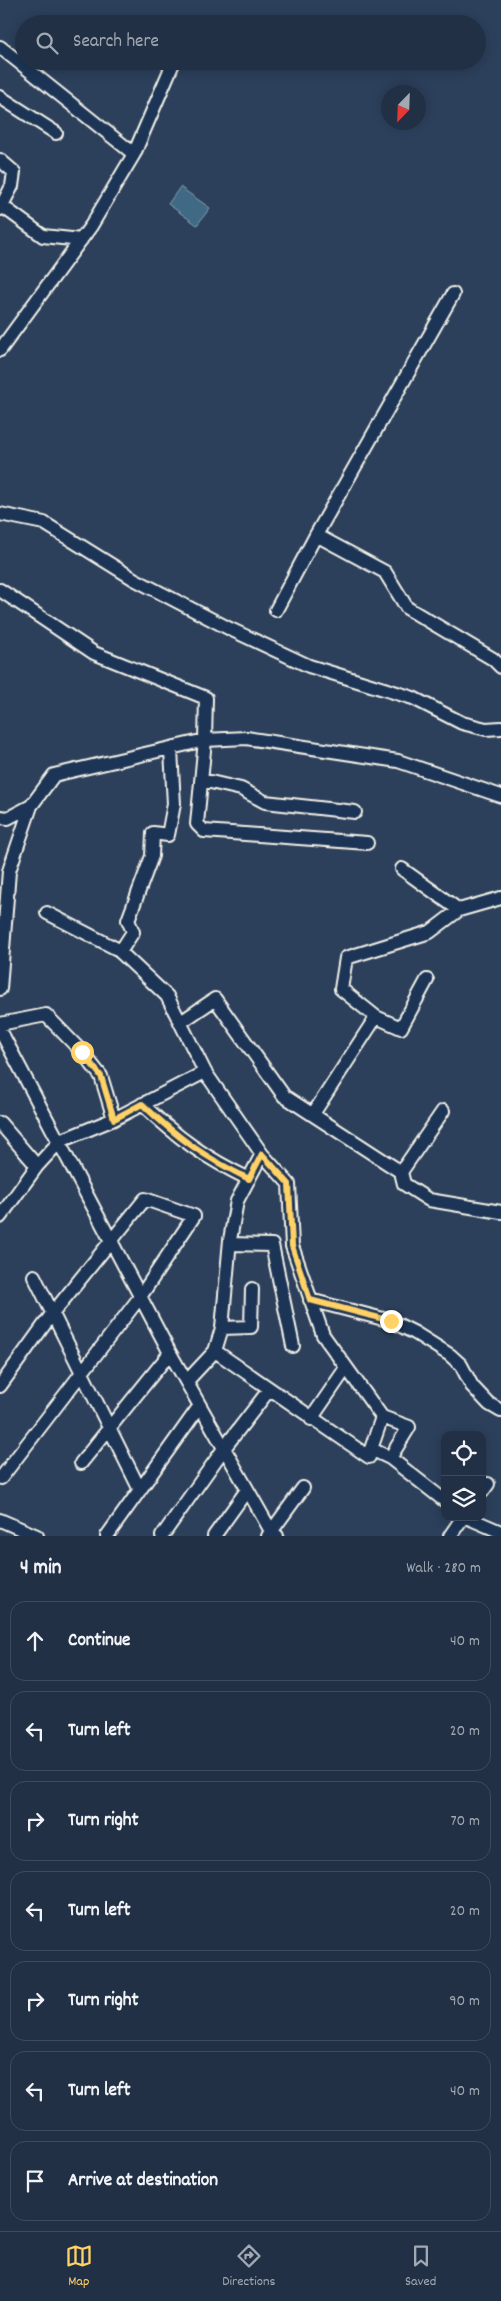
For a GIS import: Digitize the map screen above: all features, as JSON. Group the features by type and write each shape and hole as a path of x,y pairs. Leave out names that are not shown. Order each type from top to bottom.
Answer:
{"street":[{"path":"0,47 15,59"},
{"path":"29,70 134,154"},
{"path":"0,350 91,226 134,154 170,70"},
{"path":"2,103 56,133"},
{"path":"0,160 14,172 12,186 1,207 44,236 81,240"},
{"path":"276,610 316,535 453,294"},
{"path":"0,514 34,520 51,527 134,578 230,628 309,666 412,698 462,723 486,729 501,728"},
{"path":"316,535 385,572 407,608 493,659 501,667"},
{"path":"0,590 94,653 206,698 205,740 197,824 204,831 367,843"},
{"path":"0,989 9,871 31,806 54,775 171,750 205,740 246,738 398,762 501,796"},
{"path":"120,952 133,932 128,920 152,856 153,833 168,835 174,804 171,750"},
{"path":"202,780 242,789 265,802 355,812"},
{"path":"0,816 8,818 31,806"},
{"path":"402,869 458,910"},
{"path":"427,980 401,1028 376,1017 341,989 346,958 430,932 458,910 501,898"},
{"path":"47,913 120,952 167,996 204,1072 262,1154 289,1184 292,1246 323,1335 382,1417 409,1427 390,1458"},
{"path":"181,1022 215,999 284,1096 401,1172 404,1184 429,1200 501,1212"},
{"path":"0,1024 46,1015 82,1052 101,1076 114,1119"},
{"path":"313,1114 376,1017"},
{"path":"0,1030 60,1141 110,1243 187,1381 199,1407 225,1447 272,1534 303,1488"},
{"path":"0,1217 37,1166 60,1141 114,1119 204,1072"},
{"path":"142,1104 186,1144 213,1161 249,1179"},
{"path":"401,1172 443,1111"},
{"path":"0,1123 37,1166"},
{"path":"187,1381 215,1351 222,1328 230,1244 237,1202 262,1154"},
{"path":"0,1386 52,1314 145,1199 194,1216 140,1297 1,1478"},
{"path":"230,1244 272,1245 293,1346"},
{"path":"34,1276 140,1490"},
{"path":"222,1328 251,1327 252,1290"},
{"path":"310,1300 391,1321 415,1333 450,1355 460,1365 472,1386 489,1404 501,1410"},
{"path":"215,1351 269,1390 369,1457 382,1417"},
{"path":"81,1463 110,1430 170,1353"},
{"path":"311,1418 346,1368"},
{"path":"162,1536 225,1447 269,1390"},
{"path":"107,1536 199,1407"},
{"path":"372,1449 390,1458 441,1498"},
{"path":"214,1536 247,1490"},
{"path":"0,1520 37,1536"},
{"path":"450,1536 462,1521"},
{"path":"475,1521 501,1532"}],"water":[{"path":"180,187 210,208 197,225 168,204"}],"route":[{"path":"82,1052 101,1076 114,1119 142,1104 186,1144 213,1161 249,1179 262,1154 289,1184 292,1246 310,1300 391,1321"}]}
